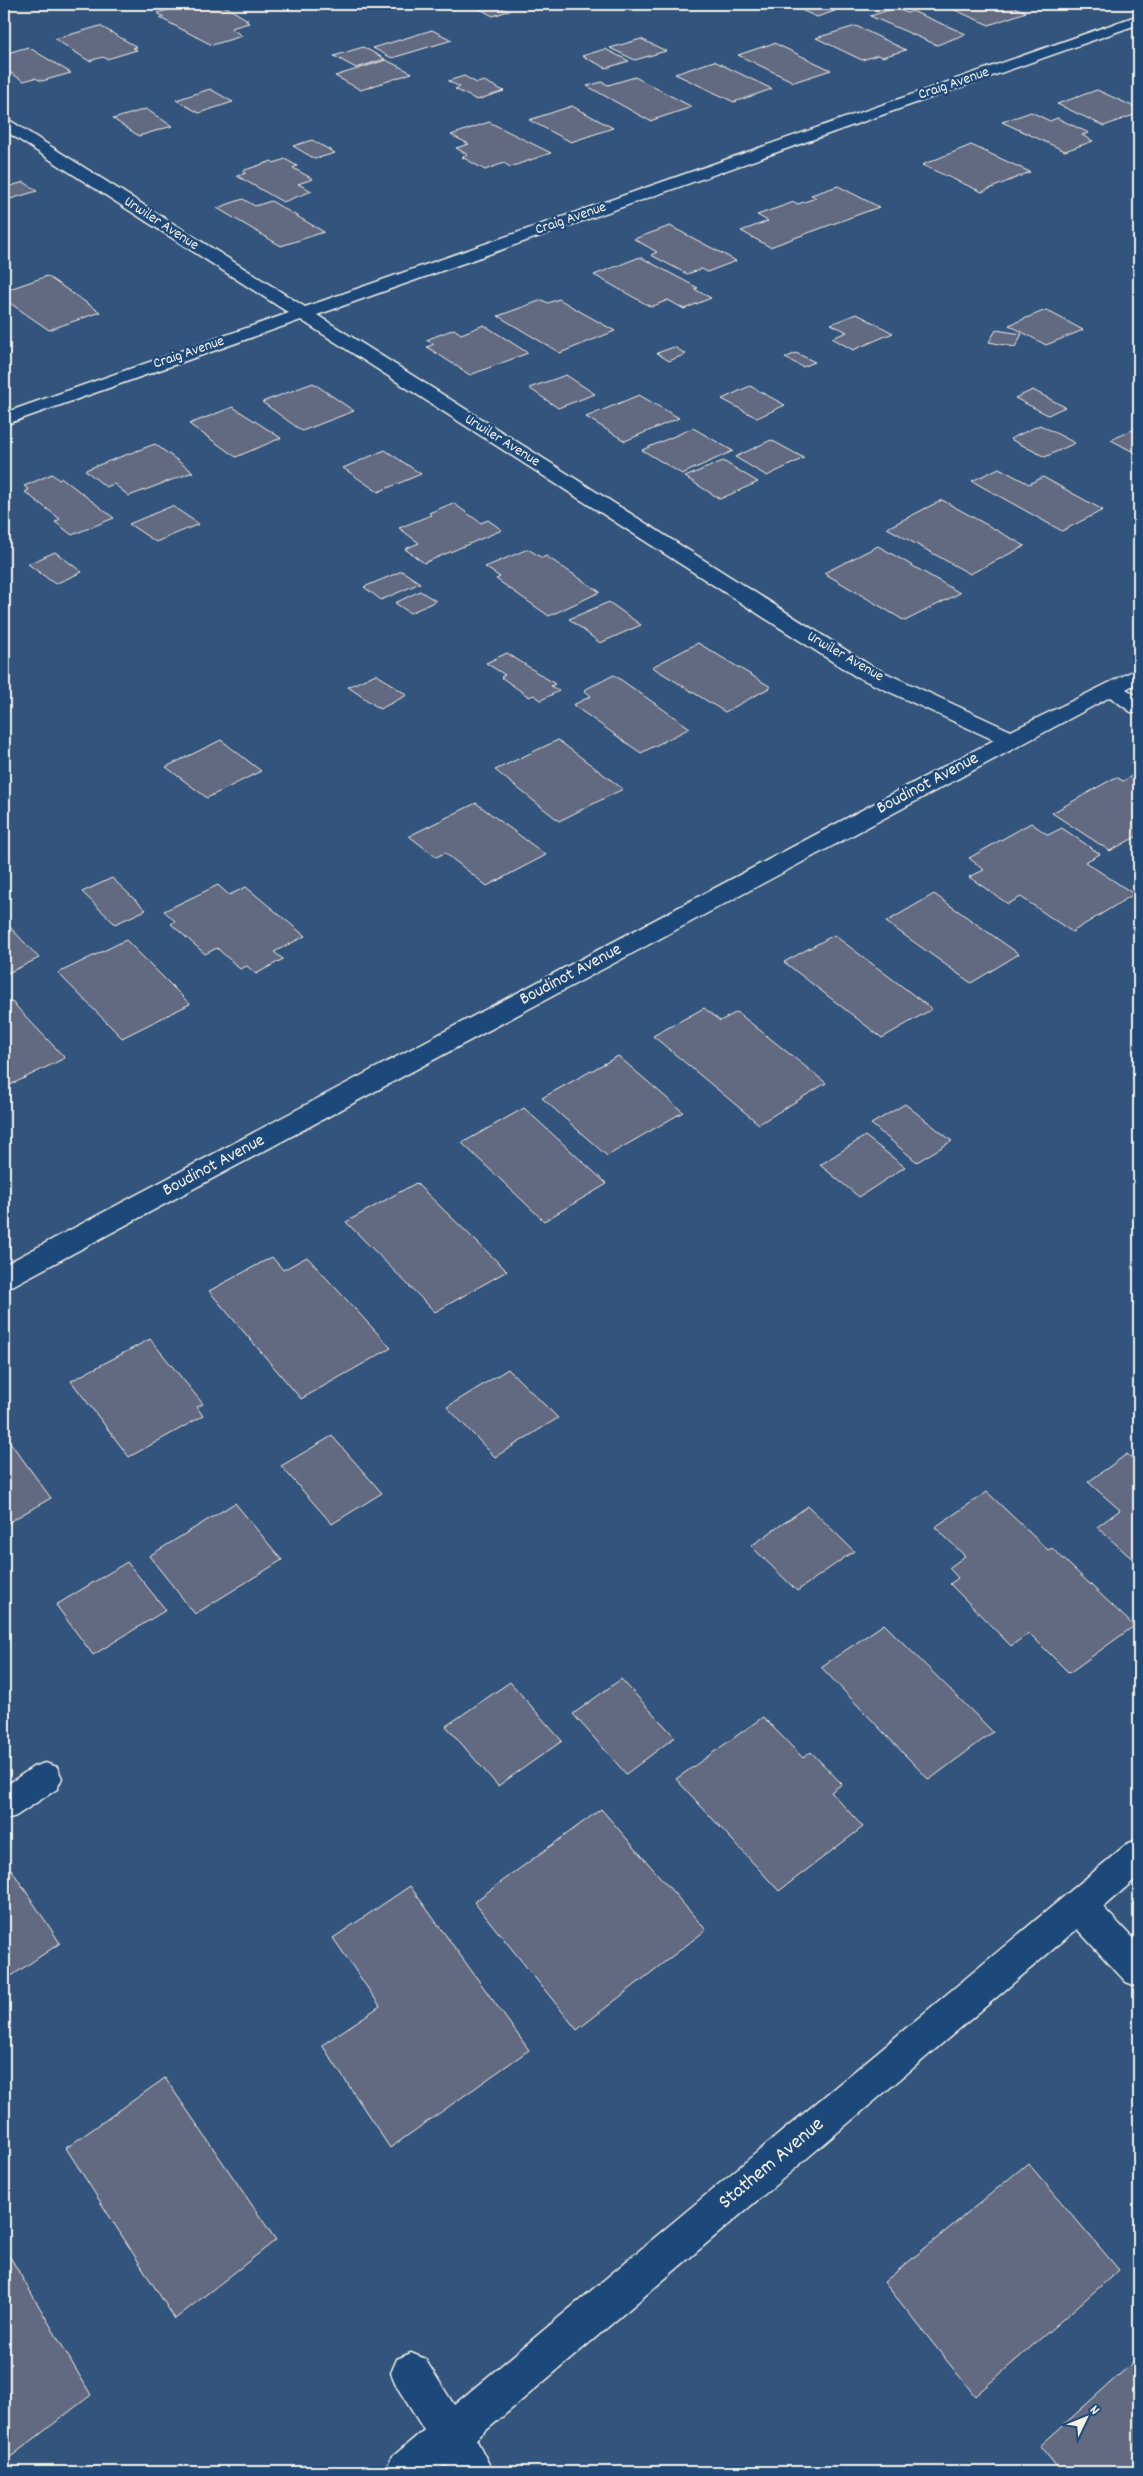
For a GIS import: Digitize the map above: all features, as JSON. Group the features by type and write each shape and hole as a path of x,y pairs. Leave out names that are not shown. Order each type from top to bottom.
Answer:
{"street":[{"name":"Craig Avenue","path":"4,419 1139,19"},
{"name":"Urwiler Avenue","path":"4,124 863,671 1011,740"},
{"name":"Boudinot Avenue","path":"4,1278 1011,740 1139,674"},
{"path":"1112,689 1139,707"},
{"path":"4,1805 45,1778"},
{"name":"Stathem Avenue","path":"405,2472 1139,1855"},
{"path":"1079,1906 1139,1970"},
{"path":"410,2372 473,2472"}],"building":[{"path":"189,4 221,4 248,20 245,20 249,23 231,28 242,36 212,45 160,18 164,17 157,13"},
{"path":"489,4 508,11 493,16 476,7"},
{"path":"820,4 835,11 817,17 792,6"},
{"path":"941,4 1006,4 1026,12 989,25"},
{"path":"895,8 907,13 912,11 966,34 937,45 870,16"},
{"path":"100,26 137,47 133,48 137,50 107,59 103,57 89,61 55,39"},
{"path":"856,26 906,50 882,57 878,55 862,60 816,38"},
{"path":"432,30 452,40 392,58 373,48"},
{"path":"641,39 666,51 635,60 610,48"},
{"path":"774,43 831,70 794,82 738,55"},
{"path":"28,47 71,73 42,81 35,78 24,81 4,69 4,54"},
{"path":"363,47 385,59 356,68 334,56"},
{"path":"605,49 629,61 606,68 582,56"},
{"path":"386,60 412,73 361,90 335,76"},
{"path":"714,61 772,89 734,102 675,74"},
{"path":"464,76 477,83 484,81 504,91 477,100 455,89 460,87 448,81"},
{"path":"635,77 692,107 650,121 587,86 602,82 608,85"},
{"path":"210,89 233,102 199,113 176,100"},
{"path":"1097,90 1139,109 1139,113 1104,126 1057,104"},
{"path":"572,106 613,128 571,142 529,120"},
{"path":"146,109 172,126 139,136 113,119"},
{"path":"1031,112 1050,121 1057,118 1089,133 1082,135 1093,141 1065,151 1002,122"},
{"path":"489,122 551,153 510,167 504,163 485,170 462,157 468,155 456,148 469,144 451,135"},
{"path":"312,140 335,153 315,159 293,146"},
{"path":"971,145 1030,172 982,192 922,165"},
{"path":"285,159 297,166 293,168 313,179 298,184 312,191 283,202 237,176 246,173 242,171 272,161 274,163"},
{"path":"24,182 37,191 7,200 4,198 4,188"},
{"path":"838,186 879,207 770,247 741,231 768,221 757,215 794,202 798,204 816,198 811,195"},
{"path":"243,199 255,206 271,201 324,232 281,246 217,208"},
{"path":"670,226 736,261 707,272 702,269 687,274 651,255 657,252 634,239"},
{"path":"640,257 698,288 694,289 711,298 684,309 668,300 651,307 594,275"},
{"path":"47,276 100,312 49,330 4,299 4,291"},
{"path":"559,299 615,331 560,353 498,316 542,300 548,303"},
{"path":"1046,310 1083,330 1046,345 1009,325"},
{"path":"856,314 893,333 853,350 832,338 847,332 831,324"},
{"path":"484,325 528,353 470,375 427,347 434,344 426,340 454,329 461,334"},
{"path":"996,330 1022,334 1015,347 989,342"},
{"path":"674,347 686,354 669,361 657,353"},
{"path":"796,353 815,362 803,367 785,358"},
{"path":"566,375 595,394 558,408 529,388"},
{"path":"313,383 354,411 302,431 262,402"},
{"path":"750,386 785,405 757,418 722,399"},
{"path":"1033,390 1065,407 1048,415 1015,398"},
{"path":"639,395 679,418 625,441 586,417"},
{"path":"233,407 281,438 236,457 189,424"},
{"path":"1040,425 1075,443 1045,457 1010,439"},
{"path":"1139,427 1139,455 1111,440"},
{"path":"693,428 733,451 682,474 642,450"},
{"path":"771,440 804,458 767,476 735,457"},
{"path":"155,444 193,472 129,496 114,484 106,487 85,470"},
{"path":"385,450 421,474 378,492 343,468"},
{"path":"723,461 758,482 720,499 685,477"},
{"path":"999,468 1029,484 1043,477 1103,510 1062,531 972,481"},
{"path":"52,474 59,480 62,478 114,518 72,535 55,522 60,519 25,492 29,490 24,486"},
{"path":"942,500 1025,546 970,574 887,528"},
{"path":"453,503 481,523 488,520 502,530 424,563 405,549 419,543 399,528 431,515 429,513"},
{"path":"172,506 199,524 156,542 129,524"},
{"path":"878,546 960,593 905,621 824,573"},
{"path":"528,549 542,558 546,556 600,592 549,616 496,579 500,577 485,567"},
{"path":"55,552 82,572 55,584 28,564"},
{"path":"402,571 420,583 381,600 364,587"},
{"path":"420,591 436,601 410,613 395,603"},
{"path":"609,602 641,625 600,643 569,619"},
{"path":"698,643 771,687 725,712 652,667"},
{"path":"507,653 555,684 551,686 559,691 541,700 534,695 529,697 501,677 505,675 486,663"},
{"path":"376,674 407,695 380,709 348,687"},
{"path":"614,675 690,728 641,753 573,705 591,696 584,690"},
{"path":"221,740 261,771 207,798 166,767"},
{"path":"558,740 623,789 559,821 495,770"},
{"path":"1139,772 1139,835 1110,851 1052,813 1116,777 1123,781"},
{"path":"476,803 546,855 487,886 445,853 436,857 409,836"},
{"path":"1031,823 1048,835 1062,828 1100,854 1085,862 1134,894 1072,932 1021,897 1008,904 969,877 984,870 969,858"},
{"path":"112,878 146,910 115,924 82,892"},
{"path":"218,885 229,895 246,887 305,936 274,952 283,959 256,974 247,966 240,969 217,948 205,954 171,924 175,921 164,911"},
{"path":"934,894 1019,954 971,983 886,922"},
{"path":"8,925 39,958 4,975 4,927"},
{"path":"834,935 932,1009 882,1038 784,962"},
{"path":"126,940 190,1004 122,1038 58,973"},
{"path":"12,1002 65,1058 4,1088 4,1006"},
{"path":"704,1008 720,1021 737,1012 826,1083 759,1124 653,1036"},
{"path":"618,1056 683,1112 607,1156 542,1098"},
{"path":"905,1104 952,1141 917,1162 871,1124"},
{"path":"524,1108 607,1184 544,1221 462,1143"},
{"path":"865,1136 905,1167 859,1197 820,1165"},
{"path":"416,1183 507,1271 435,1312 346,1222"},
{"path":"272,1257 283,1270 307,1257 391,1348 301,1399 209,1291"},
{"path":"150,1339 203,1404 197,1407 203,1416 129,1457 71,1381"},
{"path":"508,1369 558,1418 495,1457 447,1407"},
{"path":"4,1434 51,1498 4,1525"},
{"path":"332,1436 382,1493 332,1524 281,1466"},
{"path":"1127,1454 1139,1464 1139,1565 1097,1527 1120,1510 1088,1482"},
{"path":"987,1492 1048,1550 1052,1548 1134,1626 1069,1673 1029,1633 1011,1646 950,1584 958,1578 949,1568 965,1556 935,1527"},
{"path":"235,1503 282,1560 195,1614 149,1556"},
{"path":"808,1506 854,1551 797,1591 751,1546"},
{"path":"127,1562 166,1610 93,1655 56,1605"},
{"path":"884,1624 993,1732 929,1780 821,1667"},
{"path":"621,1679 675,1737 626,1774 573,1714"},
{"path":"510,1682 562,1741 498,1786 446,1726"},
{"path":"763,1717 803,1758 811,1752 842,1784 831,1792 863,1827 779,1891 676,1779"},
{"path":"601,1809 706,1930 577,2030 474,1902"},
{"path":"11,1869 60,1943 4,1981 4,1874"},
{"path":"410,1886 529,2050 390,2148 322,2045 380,2006 333,1938"},
{"path":"165,2078 276,2240 175,2319 66,2148"},
{"path":"1028,2163 1119,2270 975,2396 884,2282"},
{"path":"6,2250 91,2395 4,2462 4,2252"},
{"path":"1139,2357 1139,2472 1061,2472 1040,2446"}]}
